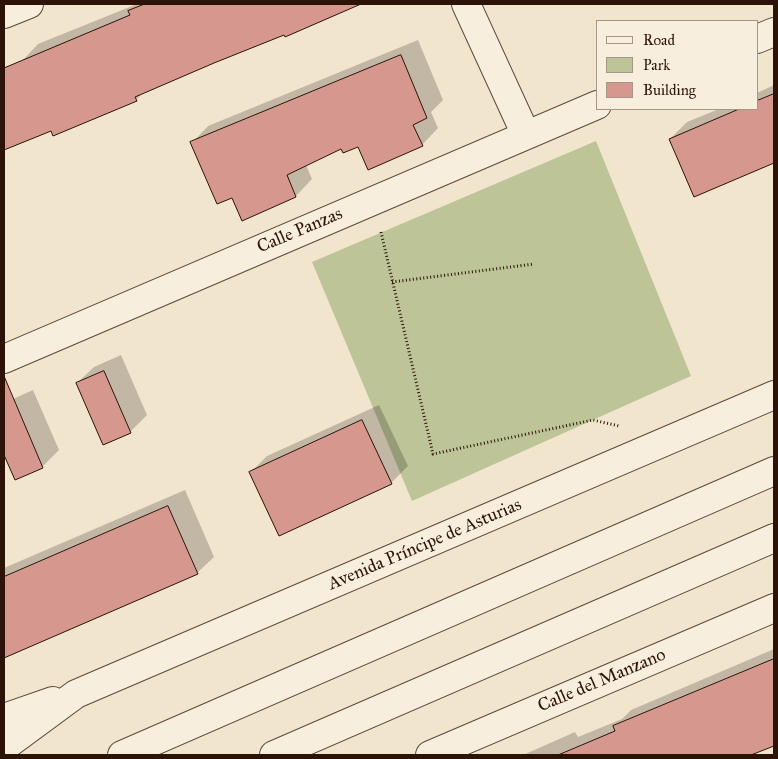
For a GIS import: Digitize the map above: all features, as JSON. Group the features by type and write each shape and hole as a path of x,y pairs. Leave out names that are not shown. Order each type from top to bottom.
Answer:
{"street":[{"path":"4,14 28,4"},
{"path":"466,4 526,135"},
{"path":"758,39 774,32"},
{"name":"Calle Panzas","path":"4,359 596,105"},
{"name":"Avenida Príncipe de Asturias","path":"4,718 76,694 774,395"},
{"path":"122,755 774,470"},
{"path":"274,755 774,538"},
{"name":"Calle del Manzano","path":"430,755 774,608"},
{"name":"Avenida Príncipe de Asturias","path":"4,747 76,694"}],"path":[{"path":"373,200 433,454 593,420 620,426"},
{"path":"392,282 534,264"}],"green space":[{"path":"596,141 691,376 412,501 312,262"}],"building":[{"path":"145,4 361,4 285,37 284,35 214,63 135,97 137,101 53,136 51,131 4,150 4,68 130,15 128,11"},
{"path":"401,55 427,118 413,125 423,146 368,170 358,147 343,153 341,149 287,175 296,197 242,221 232,198 217,204 190,142"},
{"path":"774,94 774,163 694,197 669,139 737,110 758,110 758,101"},
{"path":"104,371 131,433 103,445 76,383"},
{"path":"4,376 43,468 15,480 4,455"},
{"path":"362,420 392,484 279,536 249,472"},
{"path":"168,506 198,574 4,658 4,577"},
{"path":"774,659 774,746 751,755 558,755 615,731 613,726"}]}
